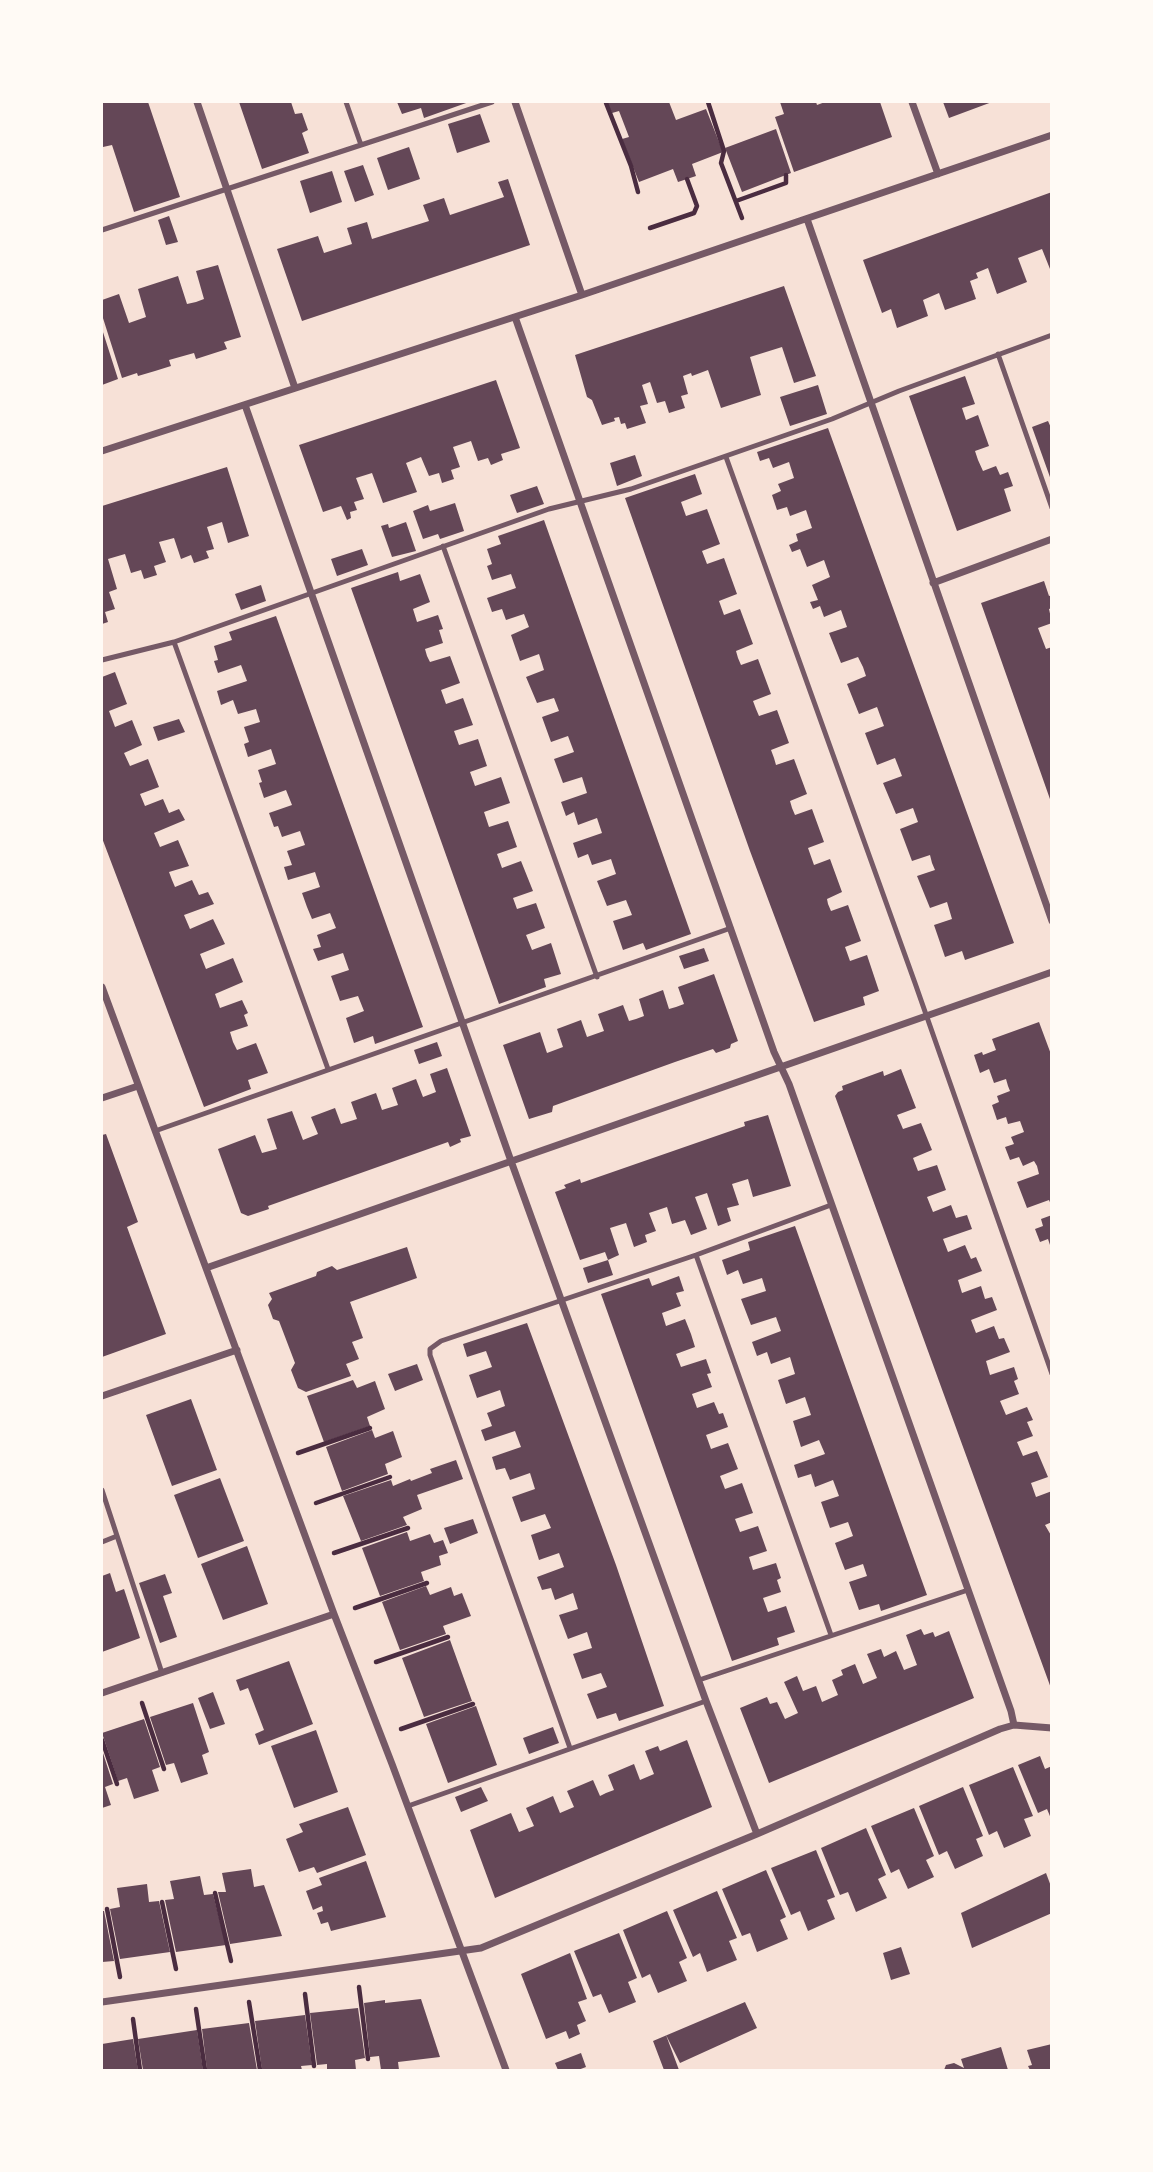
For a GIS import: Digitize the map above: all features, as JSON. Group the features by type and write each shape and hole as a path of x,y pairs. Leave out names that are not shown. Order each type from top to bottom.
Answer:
{"street":[{"path":"197,102 295,388"},
{"path":"515,102 582,295"},
{"path":"912,102 938,174"},
{"path":"102,451 582,295 1052,135"},
{"path":"807,219 1052,921"},
{"path":"514,317 1014,1725"},
{"path":"245,405 511,1161 706,1701 757,1834"},
{"path":"933,583 1052,539"},
{"path":"206,1268 1052,972"},
{"path":"102,987 506,2070"},
{"path":"102,1098 138,1086"},
{"path":"102,1396 237,1350"},
{"path":"102,1693 334,1614"},
{"path":"102,2002 481,1948 757,1834 936,1755 1014,1725 1052,1728"}],"lane":[{"path":"346,102 361,145"},
{"path":"102,230 492,102"},
{"path":"102,660 174,642 549,509 631,489 726,457 1052,335"},
{"path":"998,354 1052,508"},
{"path":"726,457 1052,1374"},
{"path":"443,546 597,977"},
{"path":"174,642 328,1069"},
{"path":"155,1131 731,928"},
{"path":"570,1748 430,1349 442,1341 696,1255 831,1205"},
{"path":"696,1255 831,1635"},
{"path":"102,1490 162,1673"},
{"path":"102,1542 117,1536"},
{"path":"699,1680 968,1590"},
{"path":"408,1806 706,1701"}],"path":[{"path":"606,102 631,166 638,192"},
{"path":"708,102 724,152 721,163 750,238"},
{"path":"736,201 786,183 786,175"},
{"path":"650,228 694,213 697,206 687,179"},
{"path":"277,1460 370,1428"},
{"path":"296,1510 390,1477"},
{"path":"314,1560 408,1528"},
{"path":"334,1614 427,1583"},
{"path":"355,1669 448,1637"},
{"path":"135,1682 164,1769"},
{"path":"381,1737 473,1704"},
{"path":"102,1741 117,1784"},
{"path":"215,1894 235,1982"},
{"path":"162,1902 180,1990"},
{"path":"107,1909 140,2070"},
{"path":"357,1966 368,2059"},
{"path":"302,1973 314,2066"},
{"path":"246,1981 260,2070"},
{"path":"193,1989 205,2070"}],"building":[{"path":"102,102 148,102 180,197 134,212 112,145 103,147"},
{"path":"239,102 291,102 295,114 302,113 308,130 302,133 309,153 262,169"},
{"path":"397,102 469,102 424,118 421,108 402,114"},
{"path":"607,102 669,102 676,120 706,109 723,152 692,164 696,176 678,182 673,169 639,182 622,139 629,137 619,111 612,113"},
{"path":"780,102 816,102 817,105 825,102 880,102 892,137 794,172 775,117 784,114"},
{"path":"943,102 992,102 949,118"},
{"path":"480,114 490,142 457,153 448,124"},
{"path":"776,129 791,173 742,192 725,148"},
{"path":"409,147 420,179 388,190 377,158"},
{"path":"363,165 374,195 355,202 344,171"},
{"path":"332,171 342,202 310,213 300,181"},
{"path":"508,179 530,245 302,321 277,249 318,236 324,253 352,244 347,228 367,222 372,239 429,221 423,205 444,198 450,215 504,197 498,182"},
{"path":"1052,192 1052,274 1042,249 1018,258 1027,282 997,294 988,268 976,273 978,278 970,281 976,299 945,310 939,293 923,300 928,316 897,328 891,309 882,313 863,260"},
{"path":"169,216 178,242 166,245 158,220"},
{"path":"218,265 241,337 224,342 227,349 196,359 194,353 169,360 171,366 122,378 102,315 102,300 119,294 129,323 146,317 138,289 178,276 187,304 196,302 204,299 196,271"},
{"path":"784,286 816,376 794,383 782,347 750,357 761,395 721,408 708,370 692,376 691,373 683,376 688,394 681,396 685,408 669,413 665,401 657,403 650,382 642,385 648,404 640,406 646,423 627,429 625,423 621,424 619,417 602,425 592,400 587,397 575,355"},
{"path":"102,329 118,379 102,385"},
{"path":"965,376 975,404 962,408 966,420 978,415 989,446 975,451 978,460 983,471 996,466 1000,475 1008,472 1013,486 1004,489 1011,511 957,531 909,396"},
{"path":"496,380 520,448 501,454 503,460 491,465 488,458 478,461 471,441 453,447 460,467 451,470 454,479 442,483 439,473 429,476 421,457 406,463 417,492 383,503 372,473 356,478 364,499 354,502 357,510 350,512 351,518 347,520 341,506 323,512 299,445"},
{"path":"818,385 827,414 790,426 780,397"},
{"path":"1048,421 1052,430 1051,480 1032,427"},
{"path":"828,428 1014,943 965,960 962,951 945,957 934,925 952,919 947,902 930,908 917,876 935,870 930,855 912,861 900,829 918,822 913,808 896,814 883,783 902,776 895,758 877,765 865,733 884,726 877,707 859,714 847,684 866,676 858,657 841,663 829,633 847,627 841,610 824,617 820,606 813,609 810,602 818,600 812,585 830,577 824,560 807,567 800,549 792,552 789,545 798,541 796,534 812,528 806,510 790,516 787,507 777,510 772,495 781,491 778,484 794,478 789,462 773,468 769,458 760,461 757,452"},
{"path":"635,455 642,476 617,486 610,463"},
{"path":"227,467 249,536 228,543 222,522 207,527 214,549 206,551 209,558 194,563 191,555 181,559 174,538 159,542 166,562 154,566 157,575 144,579 141,570 131,573 125,554 108,559 117,589 109,592 115,609 105,612 108,622 102,624 102,506"},
{"path":"695,474 702,494 681,502 686,516 707,509 720,544 702,551 707,564 724,558 737,594 719,601 724,615 740,609 753,644 736,651 738,658 741,665 758,659 771,694 753,701 759,716 777,710 789,743 771,750 776,765 794,759 807,794 790,801 792,808 795,815 812,809 824,842 808,848 814,865 830,859 842,892 827,899 828,904 831,911 848,905 861,941 845,947 850,961 867,955 879,991 863,997 865,1005 814,1022 750,851 625,498"},
{"path":"537,486 544,504 517,513 510,495"},
{"path":"455,503 464,531 440,539 438,534 423,539 413,511 428,505 430,511"},
{"path":"544,520 691,934 646,950 643,943 623,950 613,921 632,915 626,900 607,906 597,881 616,874 611,859 592,865 588,854 578,858 573,843 602,833 597,818 578,825 574,812 566,816 561,802 587,793 582,777 563,783 554,759 574,752 568,736 551,742 542,717 559,711 554,698 537,703 526,677 544,670 539,654 520,661 511,635 529,627 524,614 506,620 502,609 492,612 487,598 516,588 511,574 492,580 487,566 492,564 487,549 501,544 498,536"},
{"path":"406,522 416,551 392,557 381,526 388,524 389,528"},
{"path":"362,549 368,565 337,576 331,559"},
{"path":"398,572 400,581 420,574 430,602 413,609 417,622 438,615 443,629 439,630 443,643 425,649 427,656 430,662 450,656 460,683 441,690 446,704 463,698 473,725 454,731 459,745 478,739 487,766 470,772 475,786 501,777 510,803 484,812 489,827 508,821 517,847 497,854 502,868 521,861 533,891 513,898 517,909 536,903 545,928 526,935 532,950 551,943 561,974 544,979 546,987 499,1004 351,588"},
{"path":"1044,581 1049,596 1052,595 1052,608 1049,609 1052,623 1038,628 1046,649 1052,647 1051,802 981,603"},
{"path":"261,585 266,601 241,610 235,594"},
{"path":"276,616 423,1027 375,1044 373,1036 354,1043 346,1018 364,1011 358,996 340,1001 331,976 349,970 343,953 318,961 313,949 321,947 317,935 336,928 330,913 312,919 307,907 302,893 320,887 315,872 288,880 284,867 292,865 287,851 305,845 300,831 282,837 278,826 274,827 269,813 292,805 286,790 264,798 258,770 276,764 271,749 248,757 244,744 249,742 244,727 260,722 256,709 238,714 233,700 221,705 217,691 247,681 241,665 218,673 214,661 218,660 214,646 232,640 229,632"},
{"path":"115,672 127,704 109,711 115,727 132,720 142,745 124,753 130,766 148,759 159,787 140,794 145,806 163,799 169,813 179,809 185,820 154,833 160,847 178,840 189,866 169,872 172,880 175,887 192,880 199,895 208,892 214,904 184,915 190,929 213,919 225,944 200,954 206,969 233,958 243,982 215,994 220,1008 242,1000 248,1013 244,1015 248,1026 230,1032 233,1042 237,1050 256,1043 268,1073 248,1080 251,1089 204,1107 102,838 102,677"},
{"path":"179,719 185,732 158,741 153,727"},
{"path":"704,948 709,961 684,969 679,956"},
{"path":"714,974 738,1041 731,1044 730,1048 716,1053 713,1049 675,1062 553,1106 552,1112 529,1119 503,1045 540,1032 547,1053 563,1047 557,1029 581,1020 587,1037 604,1031 598,1014 623,1005 629,1021 636,1019 644,1016 639,999 663,990 669,1009 676,1007 684,1004 678,987"},
{"path":"1039,1022 1052,1057 1052,1207 1049,1200 1027,1208 1017,1182 1039,1174 1037,1166 1034,1161 1023,1166 1019,1157 1010,1160 1005,1147 1014,1144 1011,1137 1024,1132 1020,1121 1008,1124 1006,1117 997,1120 992,1105 999,1102 997,1096 1010,1091 1006,1079 994,1083 989,1069 980,1073 974,1055 996,1050 992,1039"},
{"path":"437,1042 442,1056 419,1064 414,1050"},
{"path":"447,1068 471,1136 460,1139 461,1142 450,1147 448,1142 268,1206 269,1209 248,1216 241,1213 218,1149 255,1135 262,1153 277,1149 267,1119 292,1111 303,1140 318,1134 311,1117 335,1108 341,1124 357,1119 351,1102 376,1093 382,1110 398,1105 392,1088 416,1079 423,1097 436,1092 430,1074"},
{"path":"901,1069 916,1108 897,1115 903,1129 921,1123 932,1150 913,1158 918,1171 937,1165 946,1190 927,1197 933,1212 951,1205 956,1218 967,1215 972,1229 943,1239 948,1252 965,1245 971,1259 976,1257 982,1271 958,1280 962,1293 981,1286 985,1299 992,1297 997,1310 971,1320 976,1333 994,1326 999,1339 1004,1338 1010,1352 986,1361 990,1375 1014,1367 1018,1379 1014,1381 1019,1394 1000,1401 1006,1415 1027,1407 1033,1420 1027,1422 1033,1436 1017,1442 1023,1456 1037,1451 1048,1477 1031,1483 1036,1497 1052,1491 1052,1522 1045,1525 1052,1537 1052,1691 835,1096 843,1090 842,1086 883,1071 884,1076"},
{"path":"768,1115 791,1186 753,1197 748,1179 732,1184 739,1205 727,1208 731,1221 718,1226 707,1193 695,1197 707,1229 691,1235 685,1220 672,1224 667,1207 649,1213 656,1231 645,1235 647,1242 634,1247 626,1223 610,1228 619,1255 608,1260 605,1252 580,1260 555,1192 566,1188 564,1185 580,1179 581,1183 745,1126 744,1122"},
{"path":"106,1134 138,1222 127,1227 166,1334 102,1357 102,1135"},
{"path":"1052,1215 1051,1248 1048,1239 1040,1242 1035,1229 1043,1226 1041,1219"},
{"path":"795,1226 927,1595 881,1611 879,1604 859,1610 849,1582 867,1576 863,1564 845,1570 835,1543 853,1536 848,1522 830,1528 821,1502 839,1496 833,1480 815,1487 811,1474 798,1478 794,1465 825,1454 819,1440 801,1447 793,1421 811,1415 805,1397 786,1404 778,1380 795,1374 790,1357 771,1364 767,1352 757,1356 752,1342 781,1331 776,1317 751,1325 741,1299 766,1291 762,1278 743,1284 738,1270 727,1275 722,1260 750,1250 748,1242"},
{"path":"407,1247 417,1278 350,1302 363,1338 352,1342 359,1359 346,1364 351,1376 306,1392 298,1388 291,1370 295,1363 279,1321 273,1319 268,1305 272,1299 269,1293 316,1276 317,1272 332,1266 337,1270"},
{"path":"608,1260 613,1275 588,1283 583,1268"},
{"path":"679,1276 684,1291 676,1293 681,1306 662,1313 666,1326 685,1319 691,1334 695,1347 676,1354 681,1367 706,1359 711,1373 707,1374 712,1387 692,1394 697,1408 714,1402 719,1414 723,1413 728,1427 706,1435 711,1449 728,1443 738,1469 720,1476 725,1489 742,1483 753,1513 735,1519 740,1532 758,1526 767,1551 749,1557 753,1570 776,1563 781,1578 777,1580 781,1592 763,1598 768,1612 786,1606 795,1632 777,1638 779,1645 732,1661 601,1294 649,1278 652,1286"},
{"path":"527,1323 616,1565 664,1706 619,1721 616,1713 597,1719 587,1694 607,1687 601,1673 582,1679 573,1654 592,1648 587,1632 568,1639 559,1615 578,1609 573,1593 555,1600 551,1588 542,1590 537,1577 564,1567 559,1553 539,1560 531,1535 551,1528 545,1514 521,1522 517,1511 512,1497 535,1489 530,1473 510,1480 505,1468 496,1470 492,1457 521,1447 515,1431 485,1441 481,1430 492,1426 487,1413 505,1406 500,1390 477,1398 469,1375 492,1367 486,1351 467,1357 463,1344"},
{"path":"417,1364 423,1380 395,1391 388,1374"},
{"path":"353,1380 357,1388 375,1381 385,1409 367,1417 370,1426 324,1442 307,1396"},
{"path":"191,1399 217,1470 172,1486 146,1415"},
{"path":"372,1430 375,1438 393,1431 402,1457 385,1464 388,1474 342,1491 326,1447"},
{"path":"456,1460 463,1479 417,1495 422,1509 403,1517 407,1525 361,1541 343,1496 391,1480 393,1486 410,1479 411,1481 432,1473 430,1469"},
{"path":"220,1478 244,1541 198,1558 174,1495"},
{"path":"473,1519 478,1533 450,1544 444,1528"},
{"path":"407,1532 410,1541 430,1534 434,1543 443,1540 448,1553 439,1556 441,1565 421,1572 424,1581 380,1596 362,1548"},
{"path":"247,1546 268,1604 223,1620 201,1564"},
{"path":"110,1573 116,1592 124,1589 140,1638 102,1652 102,1576"},
{"path":"165,1574 172,1593 163,1596 177,1637 160,1643 139,1583"},
{"path":"426,1586 430,1595 451,1587 454,1596 462,1593 471,1616 443,1626 446,1634 400,1650 382,1602"},
{"path":"921,1629 924,1635 933,1632 935,1637 949,1631 974,1698 769,1783 740,1708 767,1697 770,1704 777,1702 785,1719 798,1713 784,1682 797,1676 803,1691 816,1686 822,1702 838,1695 832,1680 843,1675 841,1670 855,1664 863,1684 877,1678 867,1654 881,1649 884,1657 896,1651 904,1670 917,1665 906,1635"},
{"path":"450,1640 472,1701 424,1717 402,1658"},
{"path":"289,1661 313,1724 259,1745 255,1734 264,1730 248,1688 240,1691 236,1680"},
{"path":"213,1692 225,1724 210,1729 198,1698"},
{"path":"193,1703 209,1752 202,1755 208,1774 181,1783 174,1763 166,1765 150,1717"},
{"path":"476,1706 497,1765 448,1783 426,1724"},
{"path":"144,1719 160,1767 152,1770 159,1791 134,1799 127,1778 118,1781 102,1733"},
{"path":"553,1727 559,1743 529,1754 523,1738"},
{"path":"316,1730 338,1792 294,1808 271,1746"},
{"path":"687,1740 712,1807 495,1898 470,1830 511,1813 519,1832 534,1826 526,1808 553,1796 560,1813 574,1807 567,1791 593,1780 600,1796 614,1790 608,1775 634,1764 640,1780 654,1774 645,1751 658,1746 660,1751"},
{"path":"102,1750 113,1784 105,1787 111,1805 102,1808"},
{"path":"1040,1756 1045,1769 1052,1766 1052,1821 1047,1809 1038,1813 1018,1765"},
{"path":"1013,1767 1033,1816 1024,1819 1031,1836 1004,1848 997,1831 989,1835 969,1785"},
{"path":"481,1787 488,1801 461,1812 455,1797"},
{"path":"963,1787 983,1836 976,1839 983,1856 955,1869 947,1851 939,1855 919,1806"},
{"path":"348,1807 366,1855 317,1873 314,1867 299,1872 286,1839 303,1832 299,1824"},
{"path":"914,1808 934,1856 926,1860 934,1877 908,1889 899,1869 891,1873 871,1826"},
{"path":"866,1828 886,1875 878,1879 887,1898 856,1912 848,1892 840,1895 821,1848"},
{"path":"816,1850 835,1897 827,1900 835,1919 808,1931 800,1911 791,1915 771,1868"},
{"path":"366,1861 386,1917 331,1931 328,1922 321,1924 317,1913 323,1911 322,1906 313,1910 306,1891 322,1885 319,1878"},
{"path":"251,1869 254,1887 264,1885 282,1936 230,1944 218,1892 226,1892 222,1873"},
{"path":"766,1870 786,1917 780,1920 788,1939 757,1952 750,1933 742,1936 722,1889"},
{"path":"1046,1873 1052,1889 1052,1913 972,1948 961,1913"},
{"path":"200,1876 204,1895 213,1894 226,1945 176,1952 165,1900 174,1899 170,1881"},
{"path":"147,1884 149,1902 159,1901 170,1952 120,1959 110,1909 120,1907 117,1888"},
{"path":"717,1891 737,1938 729,1941 737,1960 707,1972 700,1953 693,1957 673,1910"},
{"path":"104,1911 114,1961 102,1962"},
{"path":"667,1911 687,1958 679,1962 687,1981 658,1993 650,1974 642,1978 623,1930"},
{"path":"619,1933 637,1978 628,1982 636,2002 609,2013 601,1994 593,1997 574,1951"},
{"path":"901,1947 910,1974 891,1980 883,1953"},
{"path":"570,1953 587,1999 578,2002 586,2021 577,2025 580,2034 569,2039 566,2031 546,2039 521,1974"},
{"path":"421,1999 440,2057 398,2062 399,2070 381,2070 379,2056 370,2057 364,2003"},
{"path":"745,2002 757,2028 680,2063 666,2035"},
{"path":"358,2008 365,2058 355,2060 356,2070 327,2070 327,2064 317,2065 310,2013"},
{"path":"305,2015 312,2065 301,2066 302,2070 262,2070 255,2021"},
{"path":"249,2023 257,2070 207,2070 202,2029"},
{"path":"197,2030 203,2070 143,2070 138,2039"},
{"path":"666,2035 679,2070 664,2070 653,2041"},
{"path":"133,2039 138,2070 102,2070 102,2044"},
{"path":"1052,2044 1052,2070 1030,2070 1028,2066 1032,2065 1027,2050"},
{"path":"1001,2047 1008,2070 944,2070 946,2065 954,2063 964,2068 961,2059"},
{"path":"581,2053 586,2067 578,2070 558,2070 555,2063"}]}
